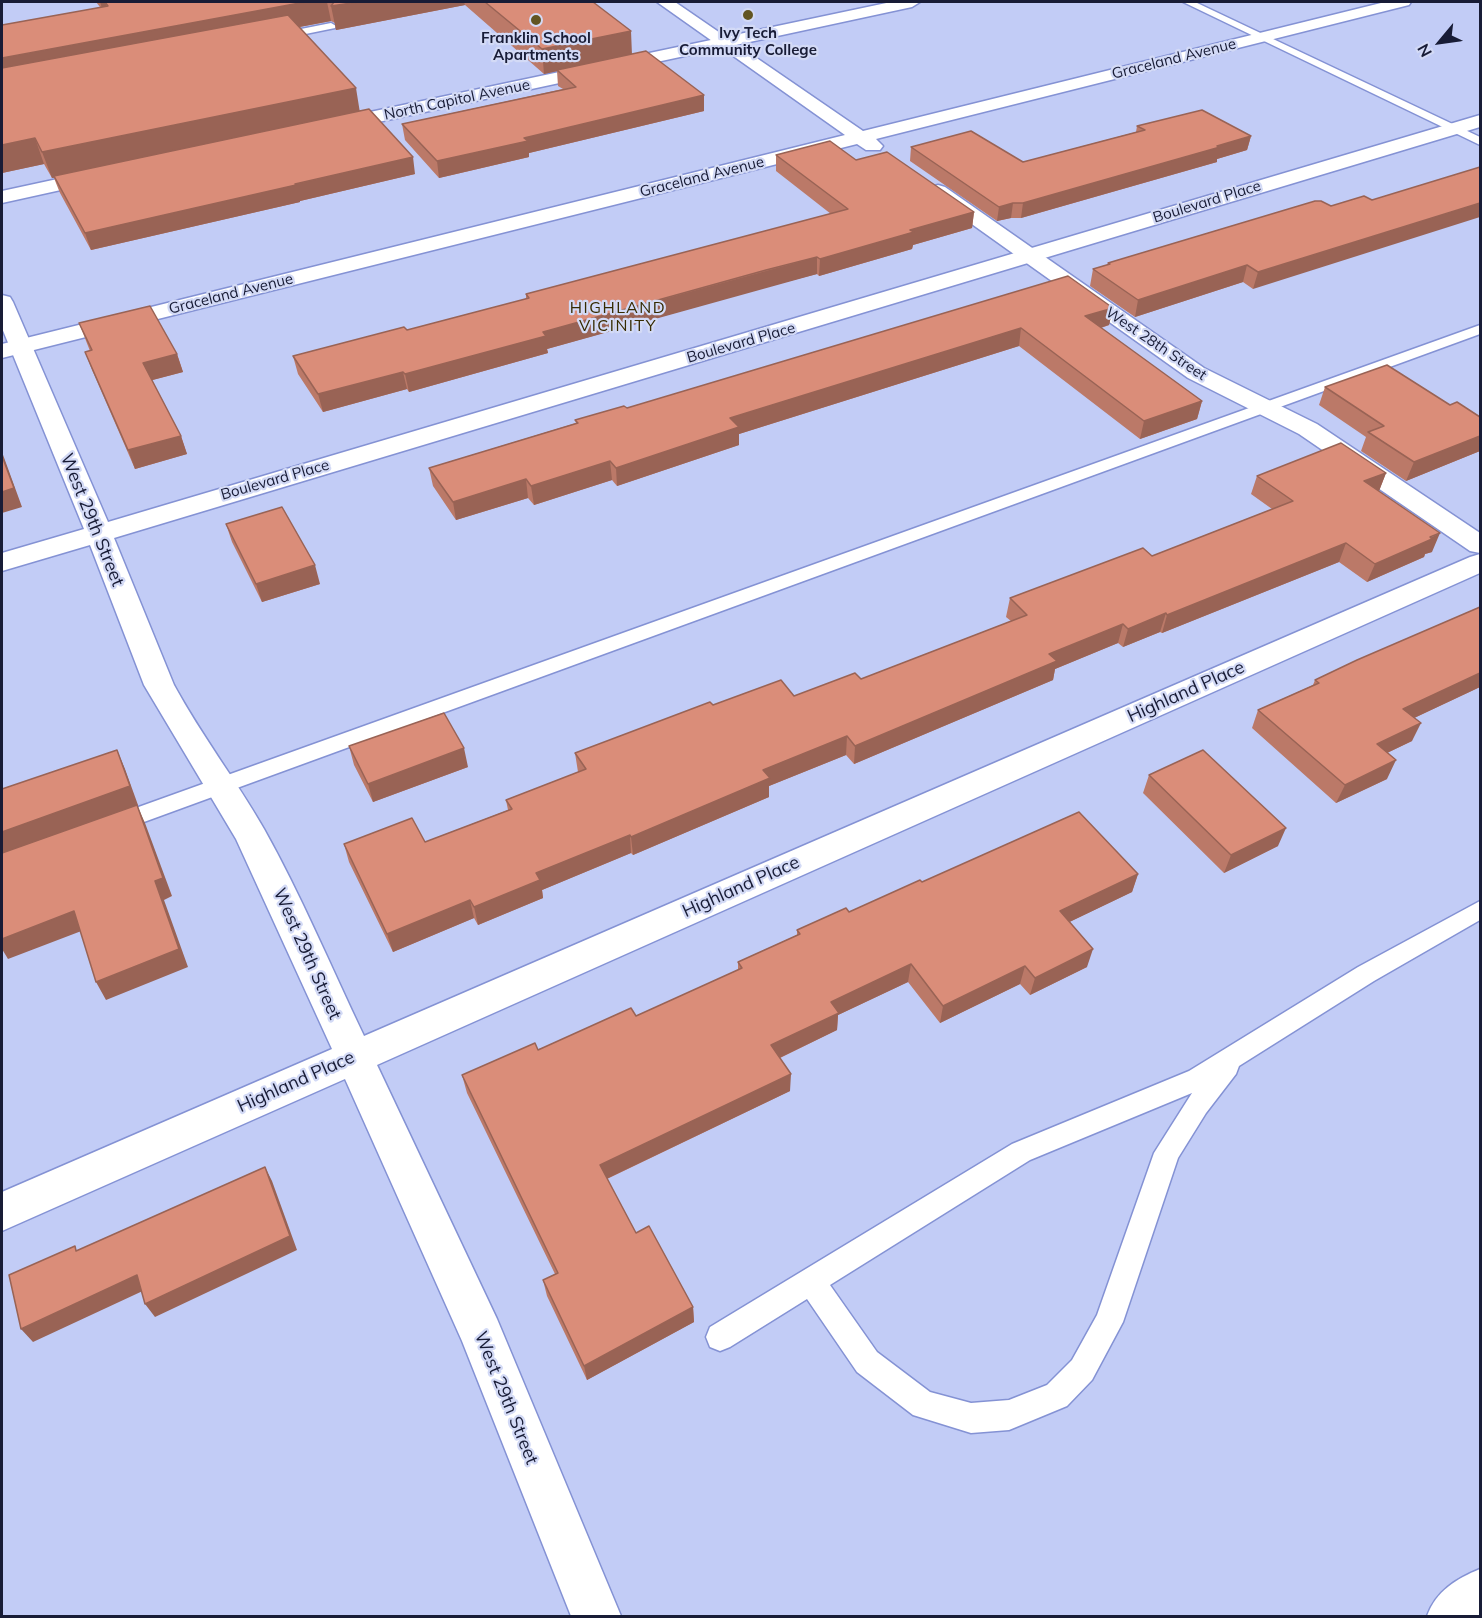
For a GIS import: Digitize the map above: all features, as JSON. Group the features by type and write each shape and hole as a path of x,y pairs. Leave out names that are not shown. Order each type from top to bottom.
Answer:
{"main road":[{"path":"665,2 891,158"},
{"name":"North Capitol Avenue","path":"318,129 912,2"},
{"name":"Graceland Avenue","path":"11,349 1403,2"},
{"name":"Boulevard Place","path":"2,562 1032,257 1164,214 1480,121"},
{"path":"2,197 121,171"},
{"name":"West 28th Street","path":"920,178 1196,373 1331,443 1480,545"},
{"name":"West 29th Street","path":"2,302 11,349 99,533 159,685 199,755 222,785 252,838 283,901 481,1334 596,1617"},
{"name":"Highland Place","path":"2,1212 1480,563"},
{"path":"1452,1617 1480,1594"}],"lane":[{"path":"1188,2 1480,141"},
{"path":"262,39 331,26"},
{"path":"101,828 1480,329"},
{"path":"720,1337 1021,1152 1198,1079 1366,974 1480,910"},
{"path":"812,1282 867,1362 923,1405 971,1418 1009,1415 1057,1396 1082,1370 1109,1322 1167,1153 1197,1105 1236,1056"}],"building":[{"path":"105,2 305,2 2,58 2,25 108,6"},
{"path":"334,2 358,2 331,6"},
{"name":"Franklin School Apartments","path":"485,2 593,2 631,31 542,49"},
{"path":"288,15 356,88 42,152 35,138 2,145 2,68"},
{"path":"646,51 704,95 524,138 528,141 437,161 402,124 576,87 557,70"},
{"path":"369,109 413,157 85,233 54,176"},
{"path":"1202,110 1251,136 1217,146 1220,147 1023,203 999,207 911,147 971,131 1023,162 1145,130 1137,126"},
{"path":"830,141 856,160 887,152 974,212 820,259 817,257 766,270 543,332 546,336 405,374 403,372 318,394 293,356 404,327 407,330 529,298 526,294 848,209 776,155"},
{"path":"1480,167 1480,203 1258,272 1247,265 1138,300 1093,269 1315,201 1331,206 1364,196 1372,200"},
{"path":"1068,276 1113,308 1085,316 1202,401 1144,421 1021,328 730,418 739,427 616,468 610,461 531,486 526,479 453,502 429,468 578,423 575,420 624,406 627,408"},
{"path":"150,306 177,354 143,363 181,436 128,450 85,352 92,350 79,323"},
{"path":"1387,365 1450,405 1457,402 1480,417 1480,436 1414,462 1368,432 1384,426 1325,387"},
{"path":"1341,443 1386,473 1364,481 1440,533 1430,537 1432,539 1375,564 1346,543 1167,615 1166,613 1128,629 1123,624 1049,654 1057,661 855,746 847,736 763,770 770,778 631,837 630,835 536,873 540,880 474,907 470,900 387,934 344,844 412,818 425,842 512,809 506,800 586,769 575,753 710,702 713,705 781,680 794,696 855,673 861,679 1027,615 1010,598 1143,548 1152,556 1293,501 1257,476"},
{"path":"2,456 14,488 2,492"},
{"path":"282,507 315,565 256,584 226,524"},
{"path":"1480,607 1480,673 1403,709 1421,723 1377,744 1396,760 1345,785 1258,710 1319,683 1315,680 1357,660"},
{"path":"444,713 464,748 368,784 349,746"},
{"path":"117,750 130,786 2,832 2,789"},
{"path":"1203,750 1286,828 1231,855 1149,775"},
{"path":"137,805 163,878 155,881 179,949 96,982 74,911 2,939 2,853"},
{"path":"1079,812 1138,874 1060,911 1093,949 1035,978 1025,966 943,1006 911,964 831,1002 839,1013 771,1045 791,1074 600,1165 636,1233 649,1226 693,1307 584,1366 543,1280 558,1273 462,1075 535,1043 538,1050 631,1008 636,1016 742,968 738,962 800,934 797,930 846,908 849,912 920,880 922,882"},
{"path":"265,1167 290,1236 145,1304 137,1275 21,1329 9,1275 75,1246 76,1251"}],"place":[{"name":"Ivy Tech Community College","path":"748,15"},
{"name":"Franklin School Apartments","path":"536,20"}],"district":[{"name":"HIGHLAND VICINITY","path":"618,317"}]}
